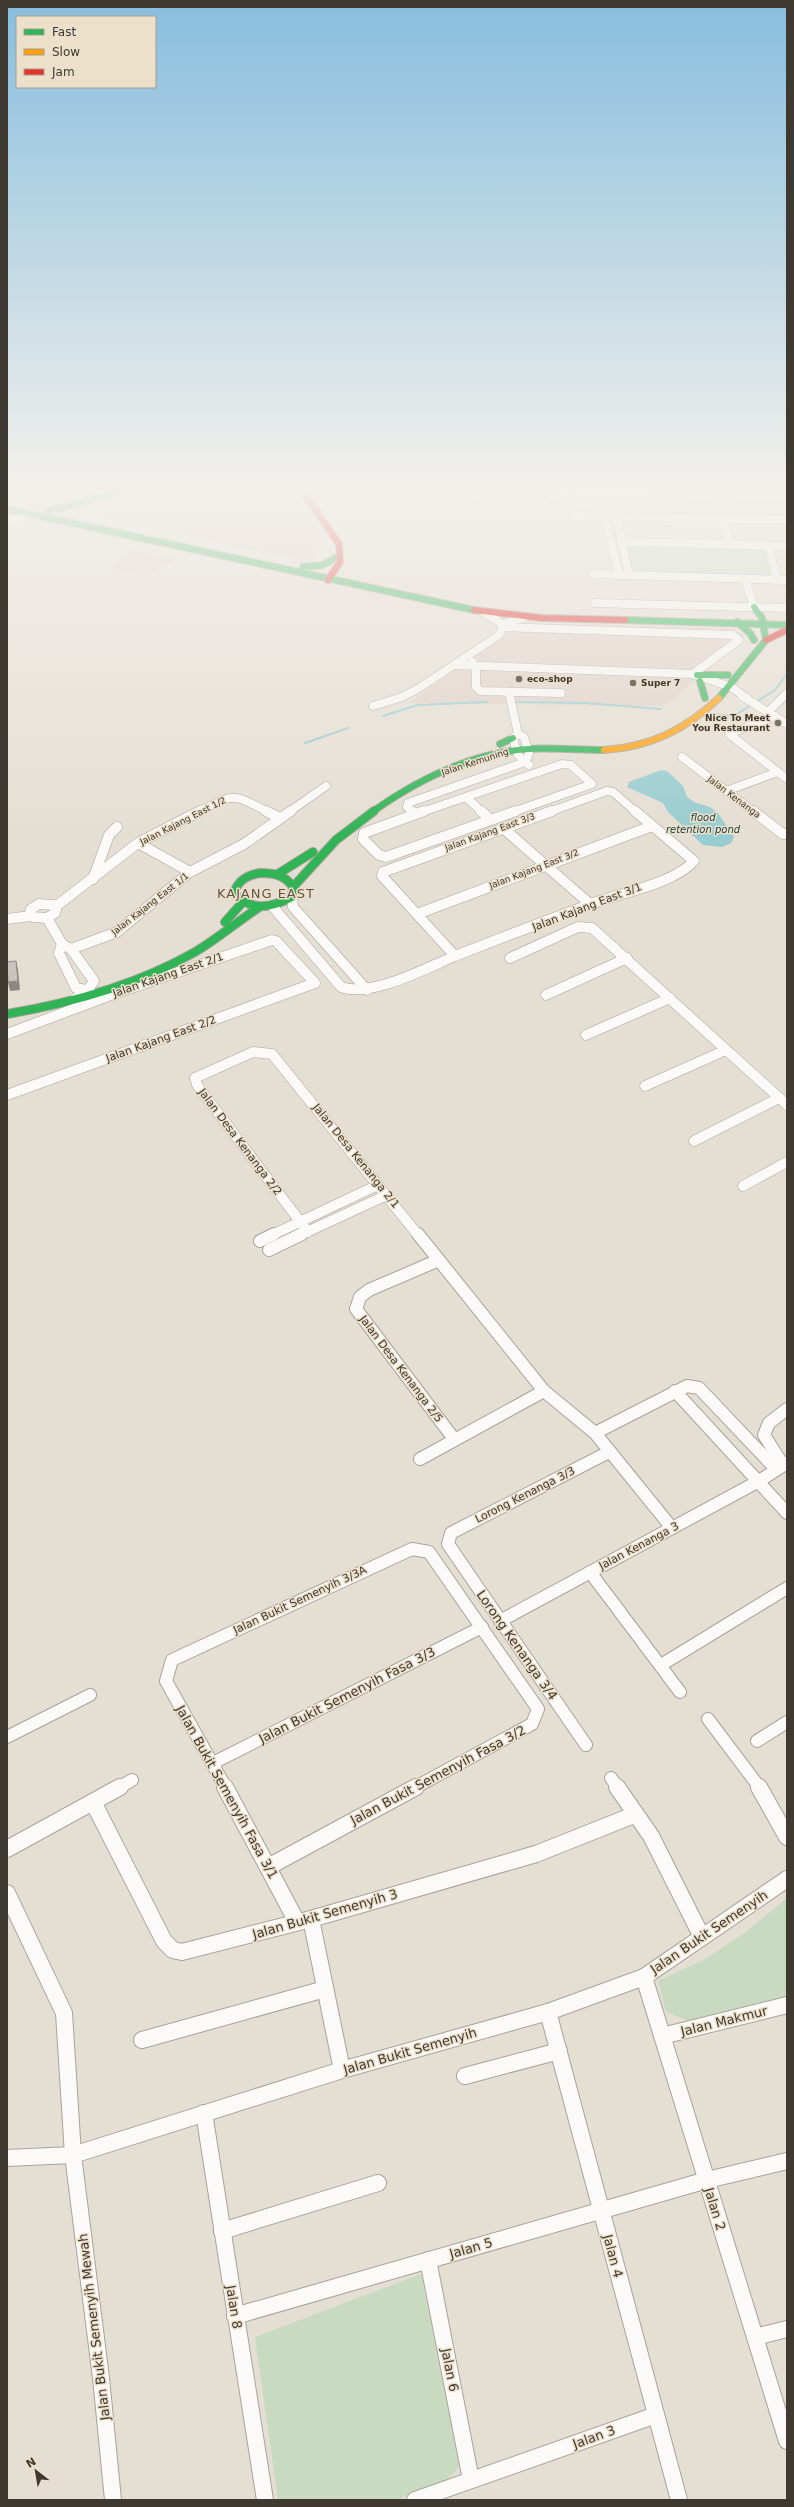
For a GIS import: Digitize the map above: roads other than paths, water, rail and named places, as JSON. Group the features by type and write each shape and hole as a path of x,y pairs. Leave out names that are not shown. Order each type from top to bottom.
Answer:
{"street":[{"path":"445,603 484,612 523,618 736,620 787,608"},
{"path":"464,603 502,611 550,615 736,620 750,633 754,640"},
{"path":"595,603 787,618"},
{"path":"753,603 766,640 787,630"},
{"path":"484,612 498,621 503,627 733,635 739,640 698,674"},
{"path":"757,616 787,625"},
{"path":"754,640 757,616"},
{"path":"373,706 402,697 455,665 499,635 503,627 512,620 523,618"},
{"name":"Jalan Kemuning","path":"278,874 314,851 388,791 410,776 440,764 500,749 540,745 601,743 636,738 667,727 705,698 719,685 754,640"},
{"name":"Jalan Kemuning","path":"540,745 606,750 652,742 668,736 729,689 766,640"},
{"path":"467,657 476,667 476,687 480,691 561,693"},
{"path":"455,665 476,667 698,674 747,697 787,724"},
{"path":"698,674 702,670 712,675 728,675"},
{"path":"698,674 705,698"},
{"path":"738,678 747,697"},
{"path":"509,692 521,747 537,772"},
{"path":"787,693 772,714 729,734 787,779"},
{"path":"414,814 407,807 408,803 521,747 540,745"},
{"name":"Jalan Kemuning","path":"293,887 302,873 354,830 413,785 500,749"},
{"name":"Jalan Kenanga","path":"682,757 783,834 787,834"},
{"path":"566,764 571,765 592,784 386,857 379,856 363,839 364,833 377,827 537,772 566,764"},
{"path":"726,791 778,772"},
{"name":"Jalan Kajang East 1/1","path":"71,949 117,932 190,872 244,844 326,786"},
{"name":"Jalan Kajang East 3/1","path":"367,990 456,957 590,904 666,877 692,865 694,861 692,858 613,792 602,792"},
{"name":"Jalan Kajang East 3/3","path":"417,914 382,876 383,872 387,869 602,792"},
{"name":"Jalan Kajang East 1/2","path":"47,918 55,913 55,907 92,880 138,843 231,796 238,796 280,818"},
{"path":"466,796 491,820"},
{"name":"Jalan Kajang East 3/2","path":"417,914 545,864 652,826"},
{"path":"92,880 108,835 117,827"},
{"path":"354,830 377,827"},
{"path":"503,828 590,904"},
{"path":"138,843 190,872"},
{"path":"292,897 273,907 258,908 242,903 234,893 238,882 251,874 278,874 285,877 293,887 293,907 367,990"},
{"path":"164,957 184,949 212,932 231,917 242,903"},
{"path":"31,916 31,909 39,904 50,904 55,907"},
{"path":"273,907 341,987 349,990 367,990"},
{"path":"7,1014 46,1008 176,963 197,951 258,908"},
{"path":"417,914 456,957"},
{"path":"7,919 31,916 40,919 47,918 62,944 71,949 98,980"},
{"path":"510,958 578,927 585,926 592,928 627,958 787,1105"},
{"name":"Jalan Kajang East 2/1","path":"7,1034 108,996 272,940 276,941 315,983"},
{"path":"62,944 59,953 69,990"},
{"path":"546,995 627,958"},
{"path":"354,975 365,980 387,982"},
{"path":"14,1003 69,990 98,980"},
{"path":"75,999 98,980"},
{"name":"Jalan Kajang East 2/2","path":"7,1094 315,983"},
{"path":"69,990 101,990"},
{"path":"586,1035 670,998"},
{"path":"645,1086 726,1050"},
{"name":"Jalan Desa Kenanga 2/2","path":"272,1054 253,1052 215,1067 196,1078 197,1085 308,1232"},
{"name":"Jalan Desa Kenanga 2/1","path":"272,1054 544,1391 595,1433 672,1528"},
{"path":"694,1141 779,1098"},
{"path":"743,1186 787,1162"},
{"path":"260,1241 378,1185"},
{"path":"269,1250 387,1195"},
{"name":"Jalan Desa Kenanga 2/5","path":"439,1260 360,1297 356,1309 388,1355 454,1439"},
{"path":"595,1433 675,1391 687,1386 699,1388 782,1466"},
{"path":"420,1459 454,1439 502,1416 544,1391"},
{"path":"675,1391 787,1513"},
{"path":"782,1466 764,1435 768,1423 786,1413"},
{"name":"Lorong Kenanga 3/3","path":"448,1544 451,1533 609,1452"},
{"name":"Jalan Kenanga 3","path":"500,1621 759,1481 782,1466"},
{"name":"Lorong Kenanga 3/4","path":"448,1544 586,1745"},
{"name":"Jalan Bukit Semenyih 3/3A","path":"172,1660 412,1549 429,1552"},
{"name":"Jalan Bukit Semenyih Fasa 3/2","path":"268,1867 532,1724 538,1709 429,1552"},
{"path":"590,1572 680,1692"},
{"path":"660,1665 787,1588"},
{"name":"Jalan Bukit Semenyih Fasa 3/3","path":"213,1763 482,1627"},
{"name":"Jalan Bukit Semenyih Fasa 3/1","path":"172,1660 166,1681 213,1763 268,1867 304,1921 325,1989 342,2070"},
{"path":"7,1737 90,1695"},
{"path":"708,1718 757,1783 787,1837"},
{"path":"757,1741 787,1722"},
{"path":"611,1778 634,1815 651,1836 702,1937"},
{"path":"7,1849 132,1780"},
{"name":"Jalan Bukit Semenyih 3","path":"93,1802 164,1941 173,1950 182,1952 304,1921 536,1854 634,1815"},
{"name":"Jalan Bukit Semenyih","path":"7,2158 73,2155 342,2070 548,2012 644,1976 787,1879"},
{"name":"Jalan Bukit Semenyih Mewah","path":"7,1893 11,1912 64,2013 73,2155 101,2378 113,2500"},
{"name":"Jalan 2","path":"644,1976 787,2441"},
{"path":"142,2040 325,1989"},
{"name":"Jalan Makmur","path":"662,2036 787,2005"},
{"name":"Jalan 4","path":"548,2012 679,2500"},
{"path":"465,2076 559,2051"},
{"name":"Jalan 8","path":"204,2113 235,2316 266,2500"},
{"name":"Jalan 5","path":"235,2316 706,2180 787,2161"},
{"path":"222,2231 378,2183"},
{"name":"Jalan 6","path":"428,2260 471,2480"},
{"path":"755,2337 787,2329"},
{"name":"Jalan 3","path":"414,2500 656,2415"}],"water":[{"name":"flood retention pond","path":"661,770 667,771 683,786 687,797 694,802 710,807 718,813 734,837 731,843 722,847 703,845 668,812 663,803 627,787 629,782"}],"waterway":[{"path":"706,713 734,716 775,690 787,674"},
{"path":"383,716 418,705 487,702"},
{"path":"516,702 585,703 661,709"},
{"path":"305,743 348,728"}],"place":[{"name":"eco-shop","path":"519,679"},
{"name":"Super 7","path":"633,683"},
{"name":"Nice To Meet You Restaurant","path":"778,723"}],"district":[{"name":"KAJANG EAST","path":"266,893"}]}
